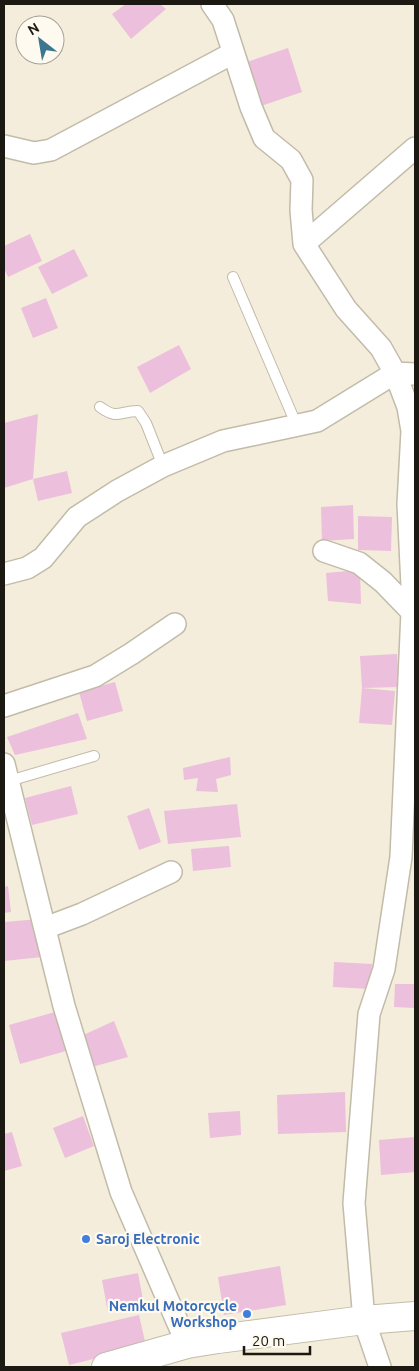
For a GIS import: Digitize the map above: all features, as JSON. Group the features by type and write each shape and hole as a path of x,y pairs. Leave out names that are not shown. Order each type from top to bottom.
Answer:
{"main road":[{"path":"106,1367 188,1344 218,1338 364,1320 415,1316"}],"street":[{"path":"212,4 224,20 250,107 264,138 292,160 302,180 301,210 304,244 346,309 405,374 412,431 414,586 409,804 384,969 369,1014 354,1203 364,1320 380,1367"},
{"path":"4,146 34,153 50,150 233,53"},
{"path":"304,244 415,148"},
{"path":"4,574 27,568 43,558 77,517 117,491 163,466 223,441 317,421 405,374"},
{"path":"324,551 358,564 383,582 412,612"},
{"path":"4,706 95,676 132,654 175,624"},
{"path":"6,773 64,1006 121,1192 188,1344"},
{"path":"45,928 82,914 171,872"}],"lane":[{"path":"233,277 297,426"},
{"path":"100,407 108,413 118,415 128,411 138,411 146,423 163,466"},
{"path":"6,773 94,756"}],"building":[{"path":"126,4 160,4 166,9 131,39 112,14"},
{"path":"288,48 302,92 261,106 247,62"},
{"path":"30,234 42,261 8,277 4,268 4,246"},
{"path":"74,249 88,276 52,294 38,267"},
{"path":"46,298 58,328 33,338 21,308"},
{"path":"179,345 191,369 150,393 137,367"},
{"path":"38,414 33,479 4,488 4,423"},
{"path":"67,471 72,493 38,501 33,479"},
{"path":"353,505 354,539 322,541 321,507"},
{"path":"358,516 392,517 391,551 358,550"},
{"path":"360,570 361,604 328,601 326,573"},
{"path":"397,654 399,687 362,688 360,656"},
{"path":"115,682 123,711 87,721 79,692"},
{"path":"362,688 395,691 392,725 359,723"},
{"path":"78,713 87,739 15,755 7,737"},
{"path":"230,757 231,775 216,779 218,792 196,791 198,778 184,780 183,768"},
{"path":"71,786 78,814 32,825 25,798"},
{"path":"237,804 241,837 168,844 164,811"},
{"path":"149,808 161,842 139,850 127,816"},
{"path":"229,846 231,867 193,871 191,849"},
{"path":"8,886 11,912 4,913 4,887"},
{"path":"39,919 42,957 4,961 4,922"},
{"path":"334,962 372,964 370,989 333,987"},
{"path":"395,984 415,984 415,1008 394,1007"},
{"path":"55,1012 66,1051 20,1064 9,1025"},
{"path":"114,1021 128,1057 92,1067 79,1037"},
{"path":"345,1092 346,1132 278,1134 277,1095"},
{"path":"240,1111 241,1135 210,1138 208,1113"},
{"path":"83,1116 94,1146 65,1158 53,1128"},
{"path":"12,1132 22,1166 4,1171 4,1134"},
{"path":"415,1137 415,1172 381,1175 379,1140"},
{"path":"280,1266 286,1305 224,1315 218,1277"},
{"path":"138,1273 144,1305 108,1313 102,1280"},
{"path":"139,1315 146,1346 69,1365 61,1333"}],"place":[{"name":"Saroj Electronic","path":"86,1239"},
{"name":"Nemkul Motorcycle Workshop","path":"247,1314"}]}
